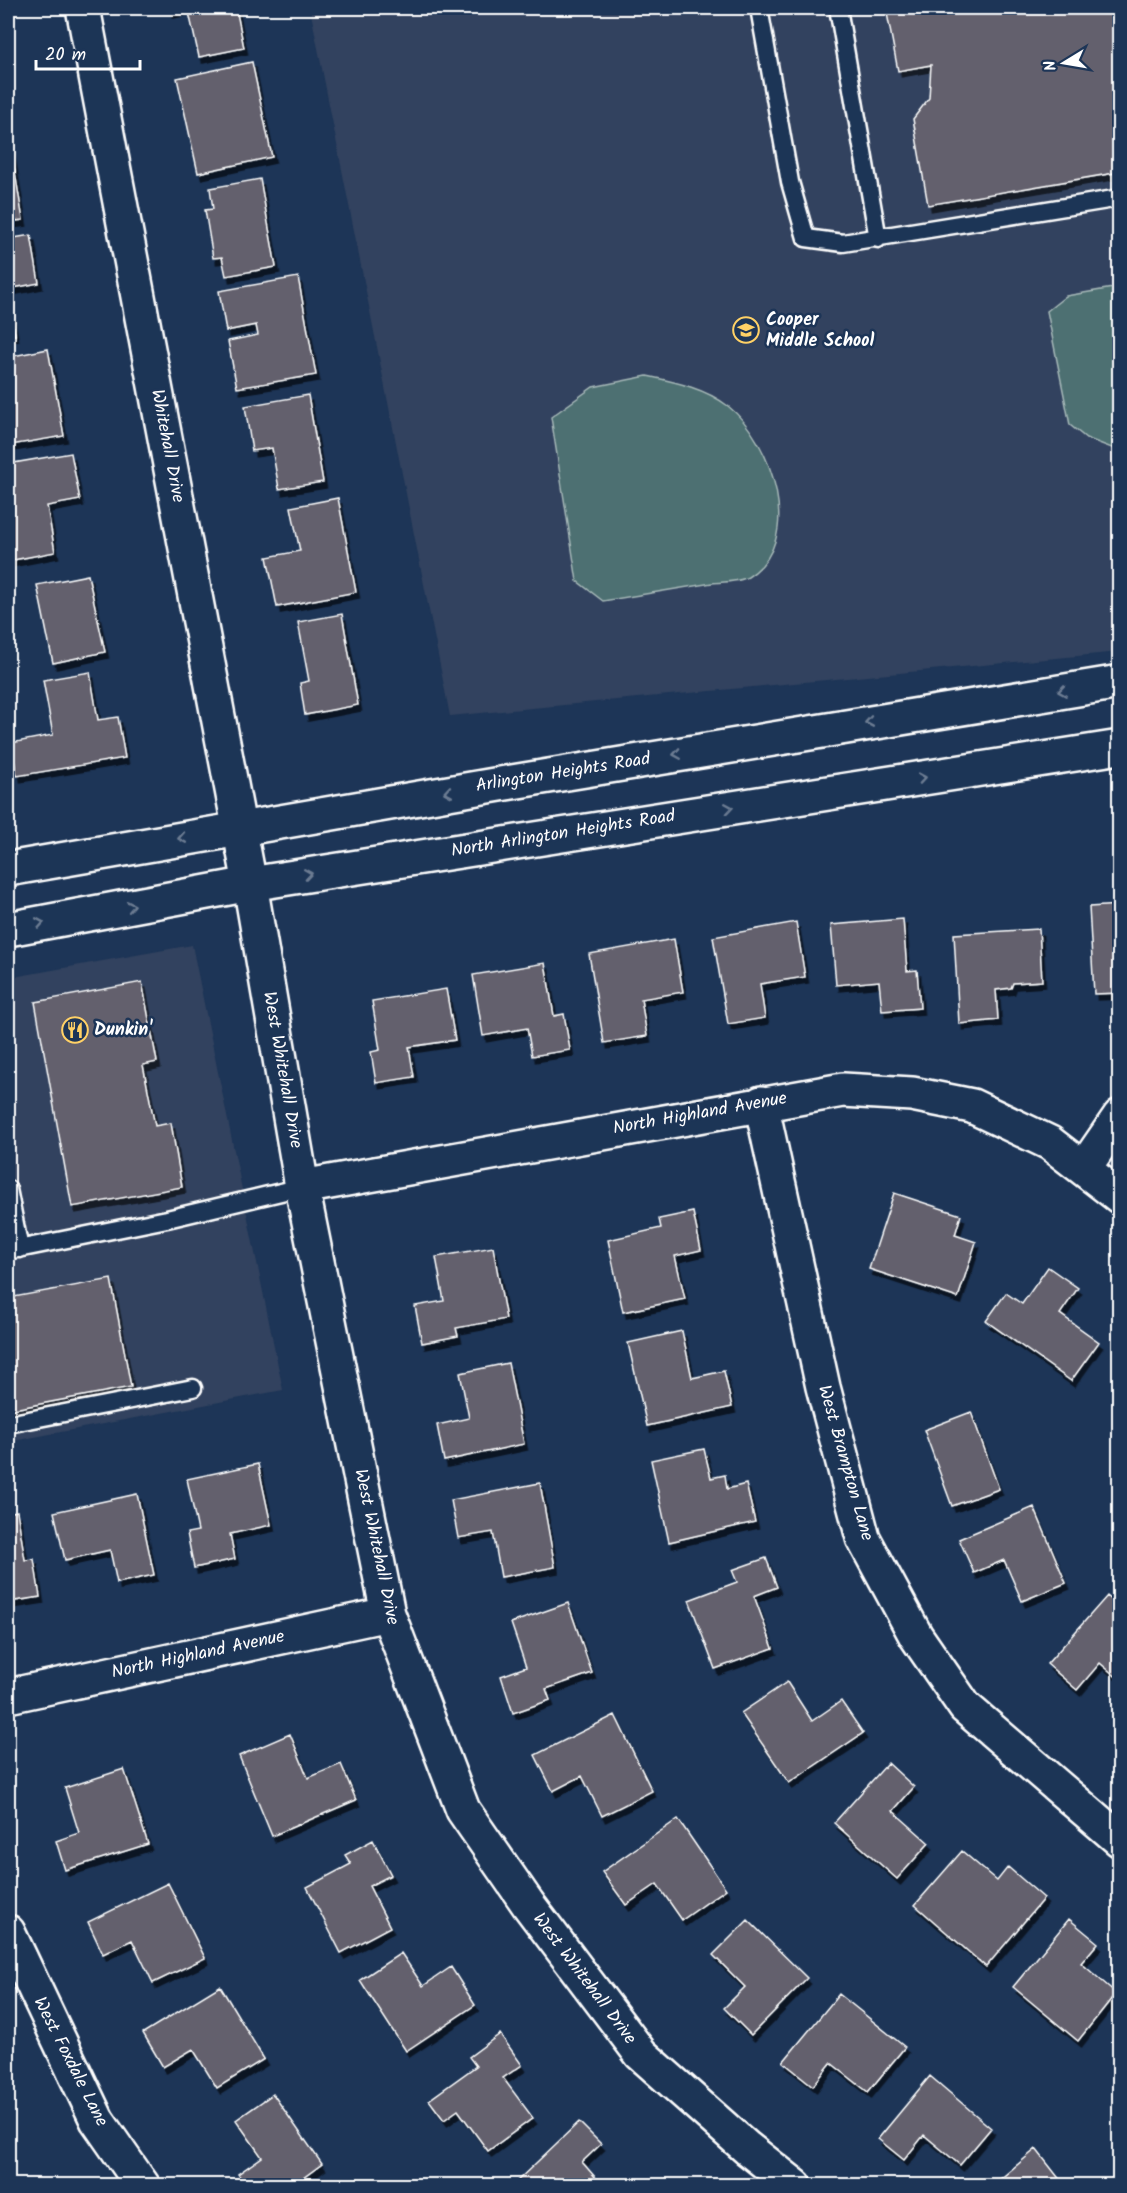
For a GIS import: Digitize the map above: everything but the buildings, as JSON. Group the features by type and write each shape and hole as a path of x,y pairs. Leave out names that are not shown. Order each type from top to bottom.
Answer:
{"street":[{"name":"Whitehall Drive","path":"83,8 250,884"},
{"name":"Arlington Heights Road","path":"8,869 239,828 1119,682"},
{"name":"North Arlington Heights Road","path":"8,928 250,884 1119,747"},
{"name":"West Whitehall Drive","path":"250,884 302,1187 388,1614 463,1810 528,1905 641,2054 747,2148 795,2186"},
{"name":"North Highland Avenue","path":"302,1187 843,1090 912,1094 972,1107 1050,1143 1119,1197"},
{"name":"West Brampton Lane","path":"761,1103 823,1387 862,1538 916,1636 965,1707 1119,1840"},
{"path":"1084,1168 1119,1116"},
{"name":"North Highland Avenue","path":"8,1696 388,1614"},
{"name":"West Foxdale Lane","path":"8,1932 97,2121 143,2186"}],"lane":[{"path":"759,8 790,182 806,238 843,243 878,239 1119,198"},
{"path":"838,8 878,239"},
{"path":"8,1190 14,1250 302,1187"},
{"path":"8,1424 193,1388"}],"shaded area":[{"name":"Cooper Middle School","path":"310,8 1119,8 1119,652 450,716"},
{"path":"192,945 283,1390 8,1442 8,978"}],"green space":[{"path":"1119,287 1120,449 1117,450 1086,438 1070,425 1047,311 1066,296"},
{"path":"647,376 700,390 728,406 744,422 758,442 769,466 776,491 779,516 776,540 766,561 744,579 603,601 577,581 551,417 593,387"}],"place":[{"name":"Cooper Middle School","path":"746,330"},
{"name":"Dunkin'","path":"75,1030"}]}
